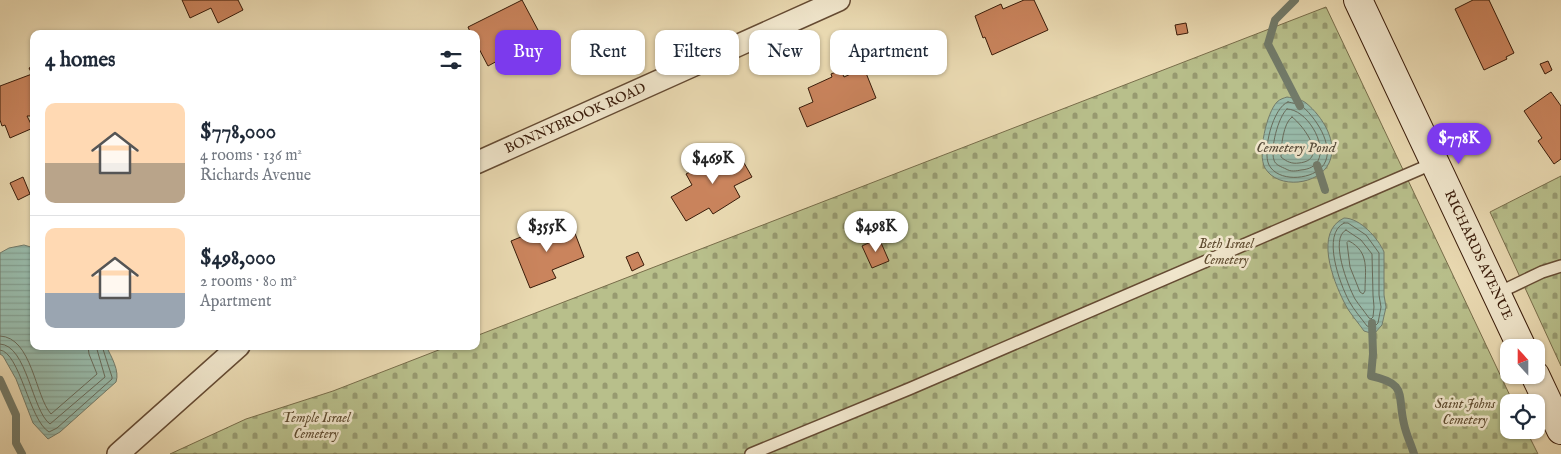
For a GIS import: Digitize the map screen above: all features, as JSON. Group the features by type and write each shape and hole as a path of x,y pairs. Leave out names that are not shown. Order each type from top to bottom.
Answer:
{"street":[{"name":"BONNYBROOK ROAD","path":"480,161 839,0"},
{"name":"RICHARDS AVENUE","path":"1358,0 1518,339"},
{"path":"118,454 235,350"},
{"path":"1539,384 1561,430"}],"lane":[{"path":"752,454 900,393 1434,163"},
{"path":"1496,294 1542,272 1561,266"}],"green space":[{"name":"Beth Israel Cemetery","path":"1326,7 1500,375 1500,384 1504,384 1509,394 1500,394 1500,439 1530,439 1538,454 170,454 246,419 333,391 439,350 480,350 480,334"},
{"path":"1561,176 1561,366 1490,212"}],"water":[{"name":"Cemetery Pond","path":"1287,97 1302,101 1312,108 1323,122 1332,147 1332,155 1324,170 1317,176 1298,182 1279,180 1271,175 1263,162 1264,134 1270,115 1277,102"},
{"path":"1344,218 1356,221 1368,230 1384,252 1384,295 1386,307 1382,325 1374,334 1364,331 1348,310 1331,269 1328,245 1330,234 1335,225"},
{"path":"24,245 30,247 30,350 108,350 117,373 116,382 60,432 48,439 33,423 16,379 0,354 0,253 9,248"}],"building":[{"path":"182,0 238,0 243,10 218,23 211,8 190,18"},
{"path":"522,0 538,30 495,30 495,62 488,66 480,51 480,30 469,30 468,27"},
{"path":"1024,0 1034,0 1048,30 992,55 975,16 1001,4 1003,9"},
{"path":"1473,0 1489,0 1514,53 1506,57 1507,59 1484,70 1455,9"},
{"path":"1186,23 1188,33 1177,35 1175,25"},
{"path":"1548,61 1552,70 1545,74 1540,64"},
{"path":"30,75 30,116 27,116 30,122 30,129 10,138 5,125 2,126 0,120 0,86"},
{"path":"831,75 843,75 844,77 848,75 867,75 876,98 807,127 799,108 813,102 808,88 832,77"},
{"path":"1551,92 1561,106 1561,159 1554,164 1538,141 1542,138 1524,111"},
{"path":"735,147 752,177 734,186 740,197 713,214 709,208 686,221 671,197 692,185 686,174 709,162 707,158 717,153 719,156"},
{"path":"23,177 30,194 18,200 10,183"},
{"path":"571,223 584,257 552,270 556,278 530,288 511,241 538,230 540,235"},
{"path":"879,238 889,261 872,268 862,246"},
{"path":"638,252 644,265 632,271 626,257"}],"waterway":[{"path":"1295,0 1275,20 1268,44 1300,106"},
{"path":"1317,165 1325,190"},
{"path":"1372,323 1373,354 1371,376 1391,383 1399,392 1405,428 1414,454"},
{"path":"0,380 16,415 16,443 22,454"}],"park label":[{"name":"Saint Johns Cemetery","path":"1465,412"},
{"name":"Temple Israel Cemetery","path":"316,426"}]}
